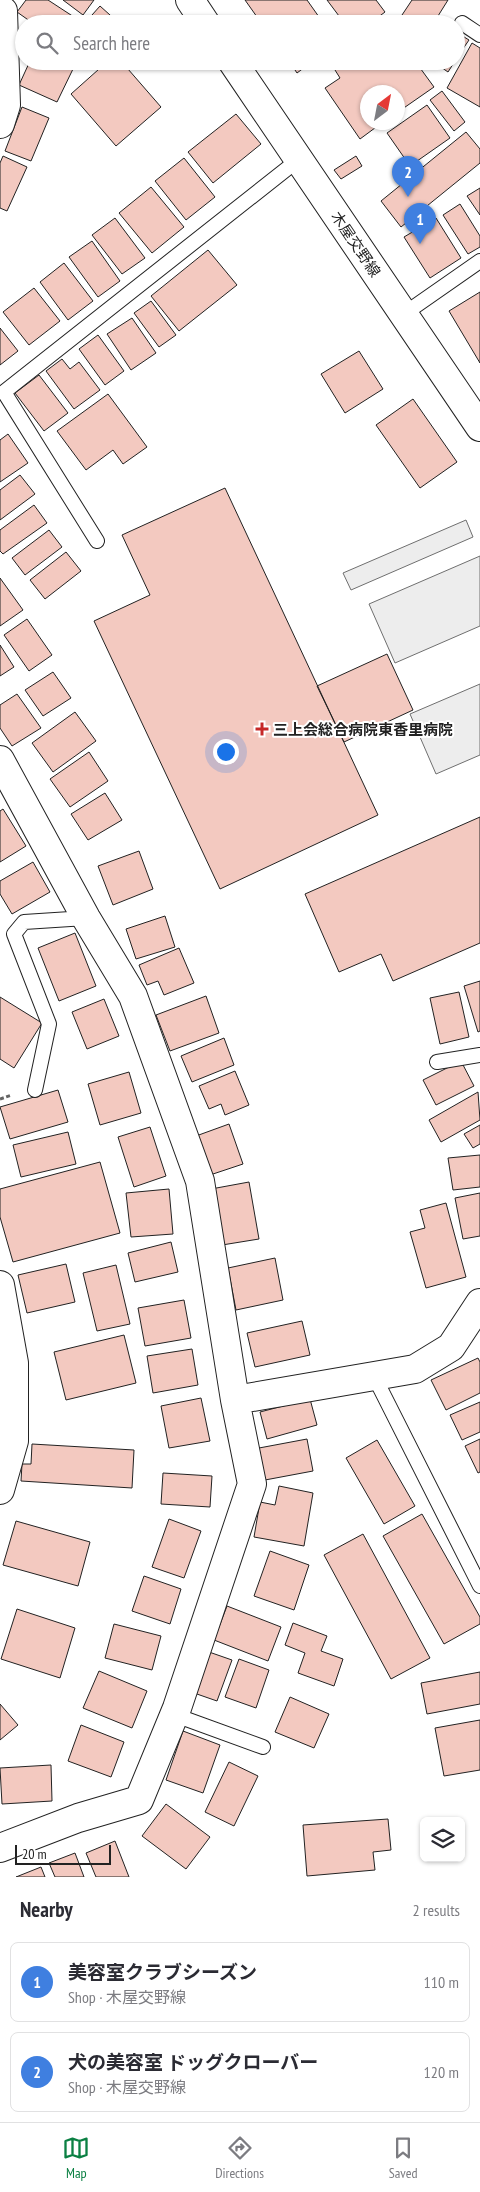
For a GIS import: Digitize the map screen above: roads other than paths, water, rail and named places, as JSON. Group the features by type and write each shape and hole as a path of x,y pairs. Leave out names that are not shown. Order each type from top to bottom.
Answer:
{"street":[{"path":"190,0 200,15"},
{"path":"0,124 6,105 4,7"},
{"name":"木屋交野線","path":"238,70 480,427"},
{"path":"0,760 86,918 133,996 200,1181 236,1400 252,1484 174,1715 139,1800 78,1818 0,1848"},
{"path":"0,1285 14,1362 0,1490"},
{"path":"236,1400 414,1369 451,1348 480,1303"}],"lane":[{"path":"465,26 480,35"},
{"path":"97,541 4,392 298,160"},
{"path":"404,314 480,261"},
{"path":"35,1090 49,1024 14,934 24,922 86,918"},
{"path":"437,1062 479,1057"},
{"path":"374,1376 480,1586"},
{"path":"174,1715 263,1747"}],"place":[{"name":"犬の美容室 ドッグクローバー","path":"408,197"},
{"name":"美容室クラブシーズン","path":"420,244"},
{"name":"三上会総合病院東香里病院","path":"262,729"}]}
